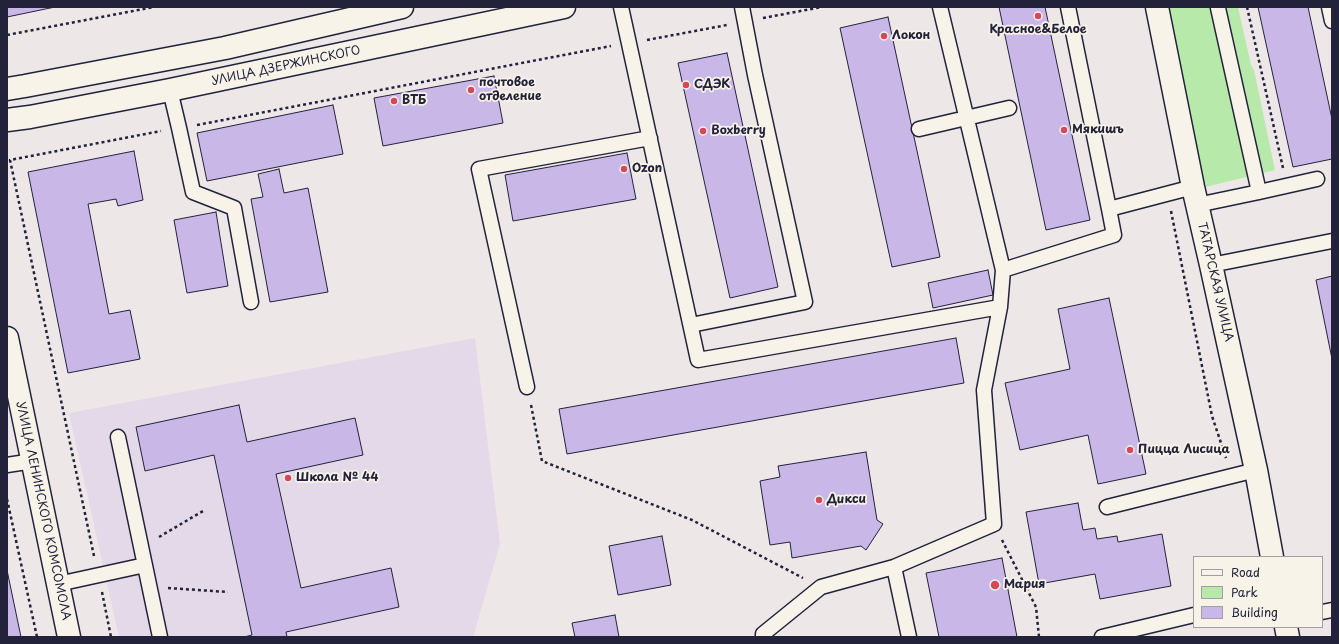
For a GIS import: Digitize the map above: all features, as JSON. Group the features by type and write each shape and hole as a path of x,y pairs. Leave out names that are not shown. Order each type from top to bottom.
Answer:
{"main road":[{"path":"7,89 224,48 402,7"},
{"name":"УЛИЦА ДЗЕРЖИНСКОГО","path":"7,120 30,117 170,90 564,7"},
{"name":"ТАТАРСКАЯ УЛИЦА","path":"1157,7 1195,196 1212,265 1256,470 1272,556"},
{"name":"УЛИЦА ЛЕНИНСКОГО КОМСОМОЛА","path":"7,338 69,637"}],"lane":[{"path":"621,7 698,360 1000,307"},
{"path":"690,325 806,302 755,75 742,7"},
{"path":"763,637 763,634 821,587 894,567 994,524 984,390 1000,307 1003,270 940,7"},
{"path":"1003,270 1114,236 1068,7"},
{"path":"1329,7 1332,20"},
{"path":"1218,8 1258,192"},
{"path":"170,90 180,128 193,192 234,208 252,302"},
{"path":"919,129 1008,108"},
{"path":"527,387 480,169 650,138"},
{"path":"1109,209 1167,193 1195,196 1258,192 1317,179"},
{"path":"1212,265 1332,241"},
{"path":"118,437 160,637"},
{"path":"7,465 33,460"},
{"path":"1107,507 1256,470"},
{"path":"58,584 145,565"},
{"path":"894,567 909,637"},
{"path":"1102,637 1193,615"}],"path":[{"path":"7,35 154,7"},
{"path":"111,637 10,160 822,7"},
{"path":"1247,7 1286,186"},
{"path":"1167,193 1212,416 1232,475"},
{"path":"527,387 542,461 692,520 821,587"},
{"path":"7,499 37,637"},
{"path":"141,547 203,511"},
{"path":"994,524 1036,607 1039,637"},
{"path":"149,587 228,592"}],"shaded area":[{"name":"Школа № 44","path":"475,338 500,544 473,637 119,637 69,413"}],"green space":[{"path":"1168,7 1238,7 1251,65 1254,70 1275,170 1205,187"}],"building":[{"path":"7,7 55,7 7,17"},
{"path":"999,7 1045,7 1090,220 1046,230"},
{"path":"1258,7 1308,7 1332,119 1332,159 1293,167"},
{"path":"888,17 940,257 892,267 840,28"},
{"path":"727,53 778,287 730,298 678,63"},
{"path":"494,76 503,123 383,146 374,98"},
{"path":"333,105 343,154 207,181 197,133"},
{"path":"134,151 143,200 118,206 116,199 88,204 109,314 130,310 140,359 68,373 28,172"},
{"path":"627,153 636,199 513,221 505,175"},
{"path":"279,169 284,193 308,188 328,292 270,302 251,199 263,197 258,174"},
{"path":"216,212 228,286 187,293 174,220"},
{"path":"988,270 993,295 933,308 928,283"},
{"path":"1332,276 1332,359 1316,280"},
{"path":"1109,298 1146,474 1098,484 1088,435 1020,450 1005,383 1070,369 1058,309"},
{"path":"956,338 964,383 567,454 559,409"},
{"path":"239,405 247,442 355,418 363,455 276,474 301,588 391,568 399,607 286,632 287,637 244,637 252,635 214,455 145,471 136,427"},
{"name":"Дикси","path":"866,452 877,520 883,524 866,550 861,546 792,558 790,542 770,545 760,481 780,477 778,466"},
{"path":"1078,503 1083,530 1095,528 1097,539 1117,536 1118,542 1162,534 1171,586 1100,599 1095,574 1039,584 1026,512"},
{"path":"662,536 671,585 618,595 609,546"},
{"path":"1002,558 1017,637 939,637 926,573"},
{"path":"7,570 21,637 7,637"},
{"path":"615,615 619,637 575,637 572,623"}],"place":[{"name":"Красное&Белое","path":"1038,16"},
{"name":"Локон","path":"884,36"},
{"name":"СДЭК","path":"686,85"},
{"name":"почтовое отделение","path":"471,90"},
{"name":"ВТБ","path":"394,101"},
{"name":"Мякишъ","path":"1064,130"},
{"name":"Boxberry","path":"703,131"},
{"name":"Ozon","path":"624,169"},
{"name":"Пицца Лисица","path":"1130,450"},
{"name":"Школа № 44","path":"288,478"},
{"name":"Дикси","path":"819,500"},
{"name":"Мария","path":"995,585"}]}
